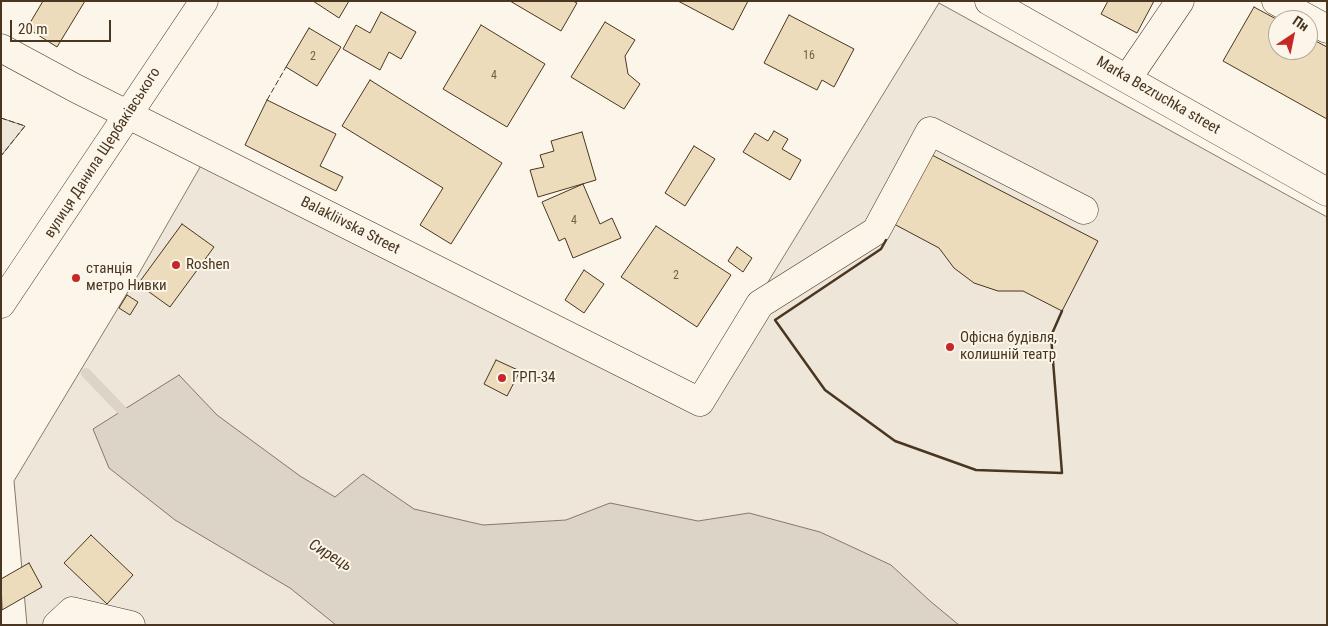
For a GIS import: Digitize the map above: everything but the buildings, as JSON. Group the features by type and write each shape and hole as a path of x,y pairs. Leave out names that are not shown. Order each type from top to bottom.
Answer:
{"street":[{"name":"вулиця Данила Щербаківського","path":"1,304 204,1"},
{"name":"Marka Bezruchka street","path":"989,1 1327,192"},
{"path":"1127,78 1180,1"},
{"path":"1276,1 1327,29"},
{"name":"Balakliivska Street","path":"1,48 75,88 700,402 760,304 876,231 930,132 1084,210"},
{"path":"57,625 72,611 131,625"}],"shaded area":[{"path":"939,3 1327,217 1327,625 27,625 14,481 138,275 203,162 692,406"},
{"path":"1,118 25,126 1,156"}],"water":[{"path":"179,375 217,415 300,476 335,497 363,474 414,509 483,525 566,520 610,503 698,521 749,513 820,532 891,565 959,625 336,625 290,588 175,520 109,468 93,429"}],"waterway":[{"name":"Сирець","path":"86,373 132,421"}],"fence":[{"path":"267,100 286,67"},
{"path":"1,118 25,126 1,156"}],"wall":[{"path":"886,240 881,249 775,320 825,390 895,441 976,470 1062,473 1051,336 1062,311"}],"place":[{"name":"Roshen","path":"176,265"},
{"name":"станція метро Нивки","path":"76,278"},
{"name":"Офісна будівля, колишній театр","path":"950,347"},
{"name":"ГРП-34","path":"502,378"}]}
